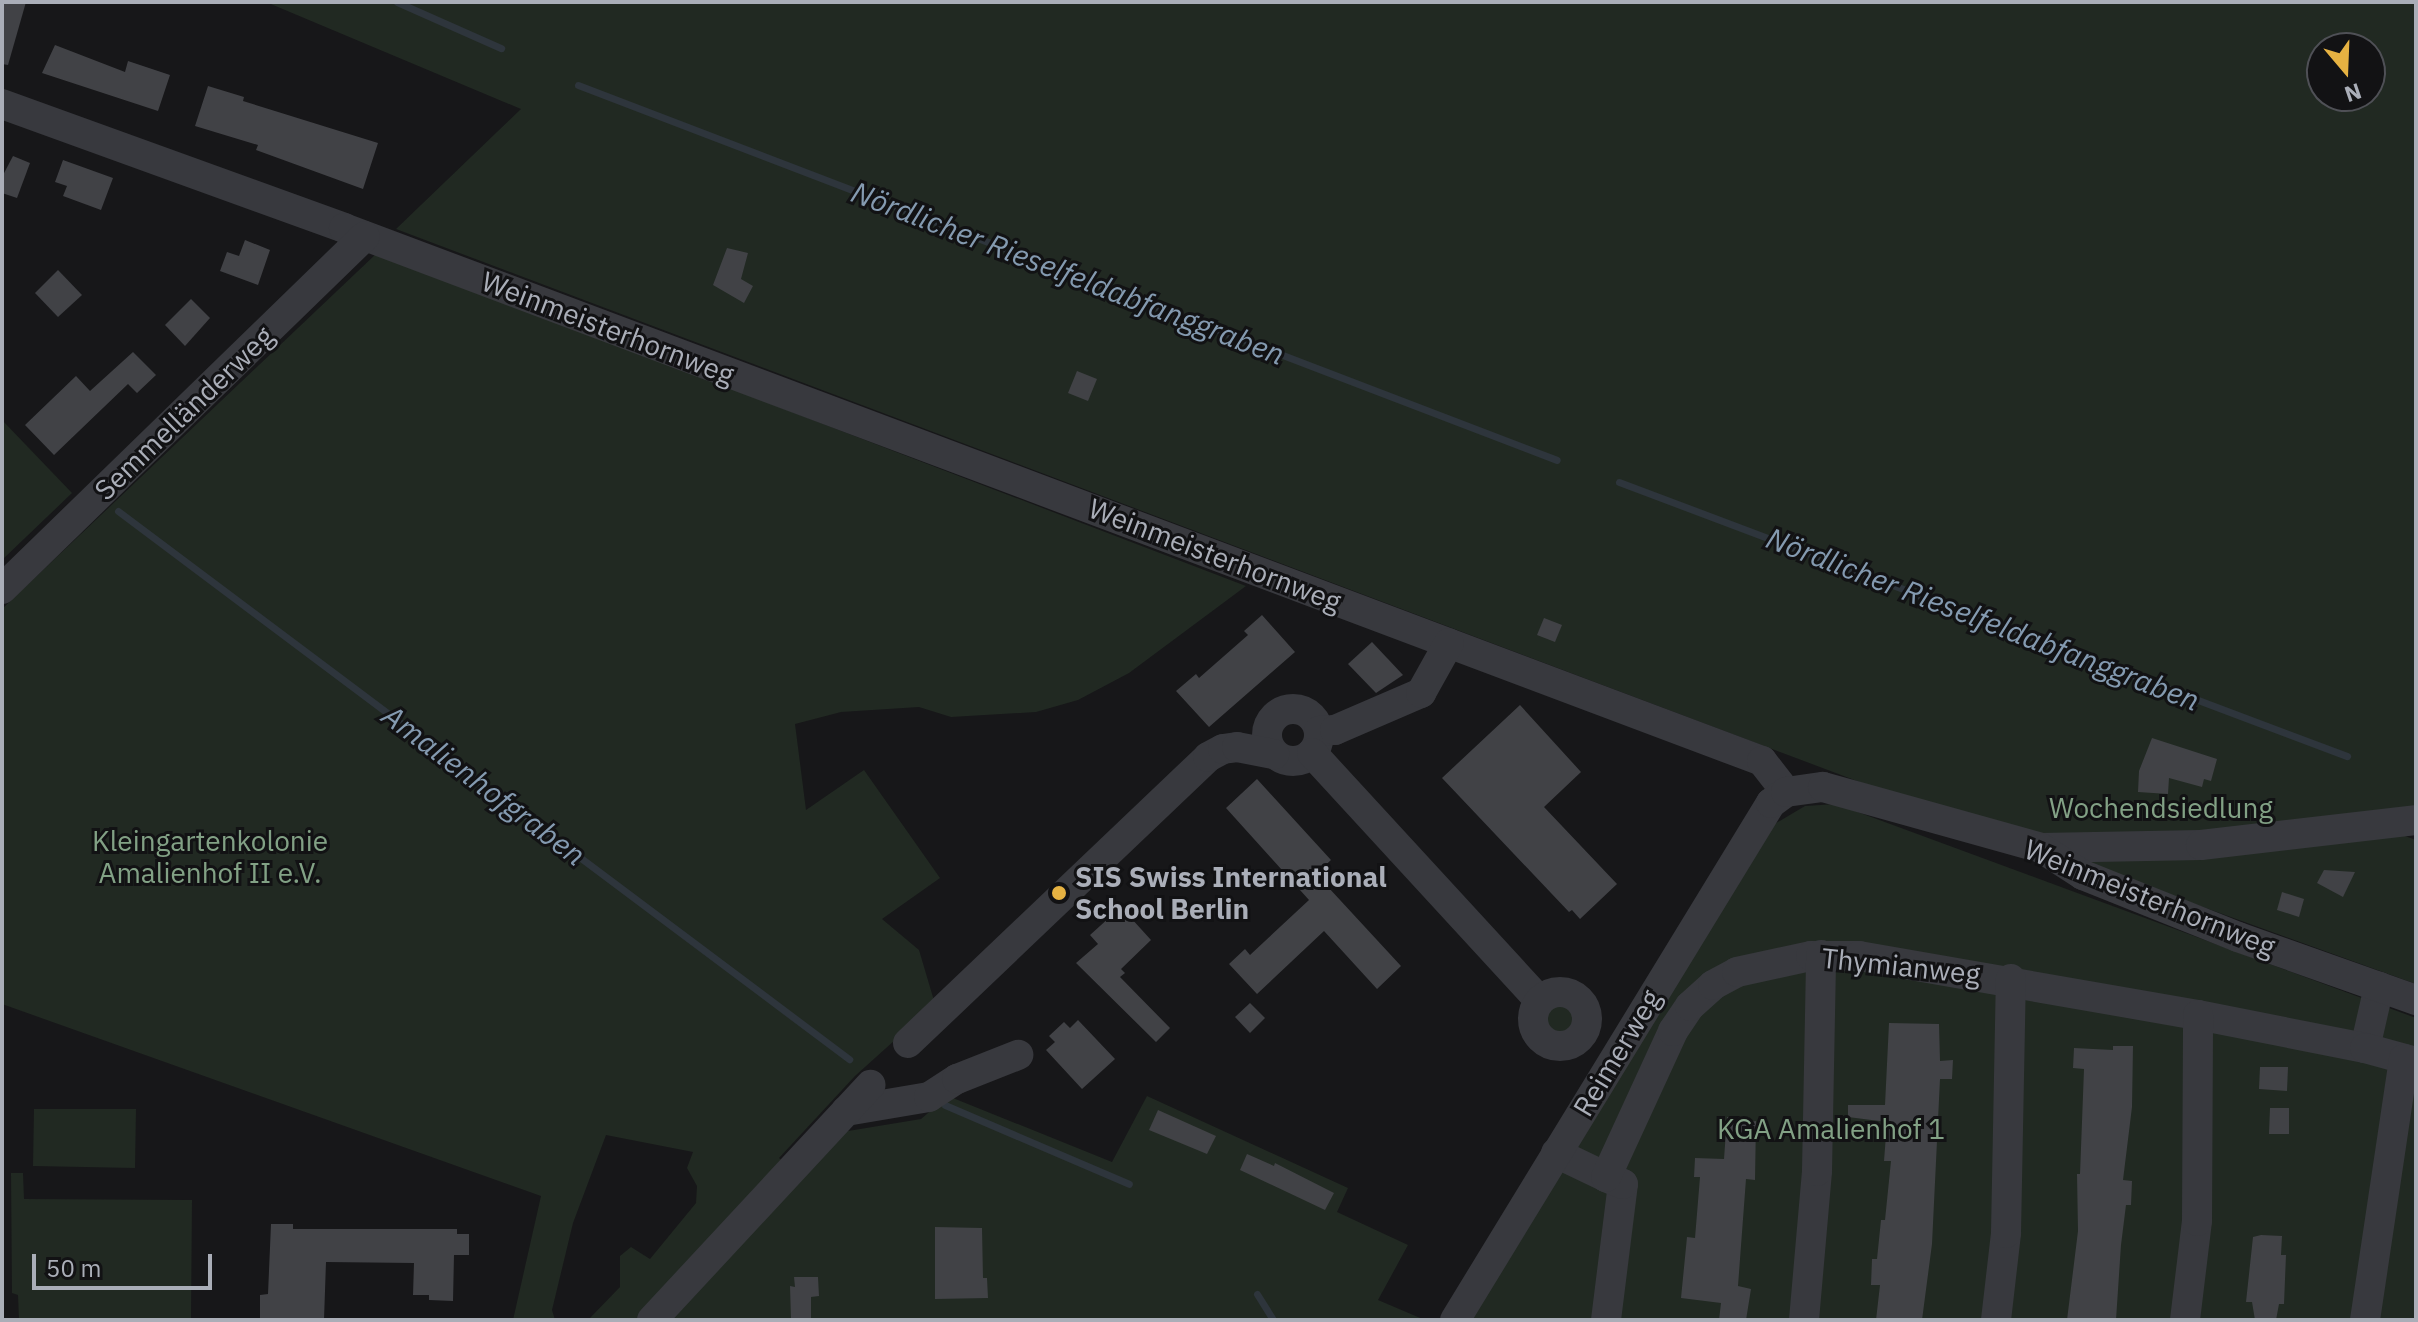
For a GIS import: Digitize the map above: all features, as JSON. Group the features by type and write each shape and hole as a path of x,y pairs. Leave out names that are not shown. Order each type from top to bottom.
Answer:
{"street":[{"name":"Weinmeisterhornweg","path":"2,104 365,236 1762,761 1786,792 1823,787 2041,848 2083,875 2238,937 2416,1000"},
{"name":"Semmelländerweg","path":"2,589 365,236"},
{"path":"908,1043 1208,757 1223,749 1237,747 1274,754 1289,761 1335,730 1421,693 1449,643"},
{"path":"1274,754 1267,738 1267,729 1277,714 1294,708 1310,715 1316,742 1539,1000 1560,992 1577,997 1583,1004 1587,1021 1580,1038 1609,1066"},
{"name":"Reimerweg","path":"1455,1320 1771,803 1786,792"},
{"path":"2041,848 2201,845 2416,820"},
{"path":"1804,1320 1817,1171 1821,955"},
{"name":"Thymianweg","path":"1606,1177 1673,1031 1690,1006 1713,985 1737,972 1821,955 1859,956 2011,979 2365,1048 2410,1060"},
{"path":"1996,1320 2006,1233 2011,979"},
{"path":"2365,1048 2379,987"},
{"path":"2185,1320 2197,1221 2198,1015"},
{"path":"846,1111 929,1097 957,1079 1018,1055"},
{"path":"2365,1320 2410,1060"},
{"path":"652,1320 870,1085"},
{"path":"1556,1153 1623,1184 1606,1320"}],"green space":[{"name":"Wochendsiedlung","path":"266,2 2416,2 2416,812 2361,820 2416,840 2416,984 1894,795 396,229 521,109"},
{"name":"Kleingartenkolonie Amalienhof II e.V.","path":"377,253 1246,586 1129,673 1078,700 1036,712 951,717 919,707 841,712 795,724 806,810 864,770 940,878 882,919 919,950 935,1004 855,1076 779,1158 801,1177 842,1132 921,1119 948,1096 1112,1162 1147,1096 1348,1188 1337,1212 1408,1245 1378,1300 1425,1320 588,1320 620,1287 620,1256 631,1247 650,1259 696,1203 697,1186 687,1168 693,1152 606,1135 573,1223 552,1310 555,1320 513,1320 541,1196 2,1004 2,609"},
{"path":"2,420 72,493 2,560"},
{"name":"KGA Amalienhof 1","path":"1836,804 2416,1018 2416,1320 1469,1320 1771,826 1805,806"},
{"path":"1560,1001 1573,1007 1579,1020 1573,1033 1560,1039 1547,1033 1541,1020 1547,1007"},
{"path":"34,1109 136,1109 135,1168 33,1166"},
{"path":"11,1173 23,1173 24,1199 192,1200 191,1320 19,1320 18,1295 12,1293"}],"building":[{"path":"2,2 26,2 8,65 2,64"},
{"path":"55,45 125,72 128,61 170,75 158,111 42,73"},
{"path":"208,86 244,97 243,101 378,143 363,189 256,150 258,145 195,126"},
{"path":"13,156 30,163 17,198 2,193 2,177"},
{"path":"63,160 113,178 101,210 63,196 67,186 55,182"},
{"path":"245,240 270,250 258,285 220,271 227,252 239,256"},
{"path":"727,248 748,253 741,279 753,286 744,303 713,285"},
{"path":"58,270 82,295 58,317 35,293"},
{"path":"191,299 210,318 185,346 165,325"},
{"path":"133,352 156,375 137,393 128,384 54,455 25,425 76,376 90,391"},
{"path":"1077,371 1097,379 1088,401 1068,393"},
{"path":"1262,615 1295,652 1209,727 1176,691 1196,674 1199,678 1248,635 1244,631"},
{"path":"1544,618 1562,625 1555,642 1537,635"},
{"path":"1372,642 1403,675 1376,693 1348,664"},
{"path":"1520,705 1581,772 1544,807 1617,884 1580,919 1572,910 1569,912 1442,778"},
{"path":"2152,738 2217,759 2211,781 2204,779 2202,787 2169,778 2168,794 2138,792 2139,771"},
{"path":"1257,779 1331,860 1316,874 1401,966 1377,989 1324,931 1257,994 1229,964 1245,949 1250,955 1309,900 1226,808"},
{"path":"2324,870 2355,872 2343,897 2317,883"},
{"path":"2282,892 2304,899 2299,917 2277,910"},
{"path":"1121,907 1151,940 1121,969 1125,973 1120,977 1170,1028 1156,1042 1076,963 1098,944 1090,935"},
{"path":"1250,1003 1265,1018 1250,1033 1235,1017"},
{"path":"1078,1020 1115,1059 1082,1089 1046,1050 1055,1042 1049,1036 1064,1022 1070,1028"},
{"path":"1889,1023 1939,1024 1940,1061 1953,1060 1952,1079 1940,1079 1932,1244 1922,1320 1876,1320 1880,1285 1871,1285 1872,1259 1877,1259 1881,1220 1885,1220 1891,1161 1884,1161 1887,1122 1848,1117 1848,1105 1885,1105"},
{"path":"2113,1046 2133,1046 2132,1107 2123,1180 2132,1181 2131,1205 2126,1205 2116,1320 2067,1320 2078,1231 2077,1174 2080,1174 2084,1069 2073,1068 2074,1048 2113,1050"},
{"path":"2260,1067 2288,1067 2287,1091 2259,1089"},
{"path":"2270,1108 2289,1108 2289,1134 2269,1134"},
{"path":"1158,1110 1216,1136 1207,1154 1149,1130"},
{"path":"1727,1117 1749,1117 1749,1122 1756,1121 1755,1180 1746,1179 1738,1286 1751,1289 1746,1320 1719,1320 1721,1303 1681,1298 1687,1237 1695,1238 1700,1177 1694,1177 1695,1158 1724,1159"},
{"path":"1247,1154 1274,1166 1275,1163 1334,1193 1325,1210 1240,1170"},
{"path":"271,1224 293,1224 293,1229 457,1229 457,1234 469,1234 469,1255 454,1255 453,1301 429,1300 429,1295 413,1295 414,1263 326,1262 324,1320 260,1320 260,1295 268,1294"},
{"path":"935,1227 982,1228 983,1278 987,1278 988,1298 935,1299"},
{"path":"2282,1236 2281,1255 2286,1255 2284,1304 2279,1304 2276,1320 2255,1320 2252,1302 2246,1302 2253,1237"},
{"path":"794,1277 818,1277 819,1296 811,1297 811,1320 791,1320 790,1286 795,1287"}],"waterway":[{"name":"Nördlicher Rieselfeldabfanggraben","path":"397,2 501,48"},
{"name":"Nördlicher Rieselfeldabfanggraben","path":"578,85 1557,460"},
{"name":"Nördlicher Rieselfeldabfanggraben","path":"1619,482 2347,756"},
{"name":"Amalienhofgraben","path":"118,511 849,1059"},
{"name":"Amalienhofgraben","path":"945,1105 1129,1184"},
{"name":"Amalienhofgraben","path":"1257,1294 1273,1320"}],"place":[{"name":"SIS Swiss International School Berlin","path":"1059,893"}]}
